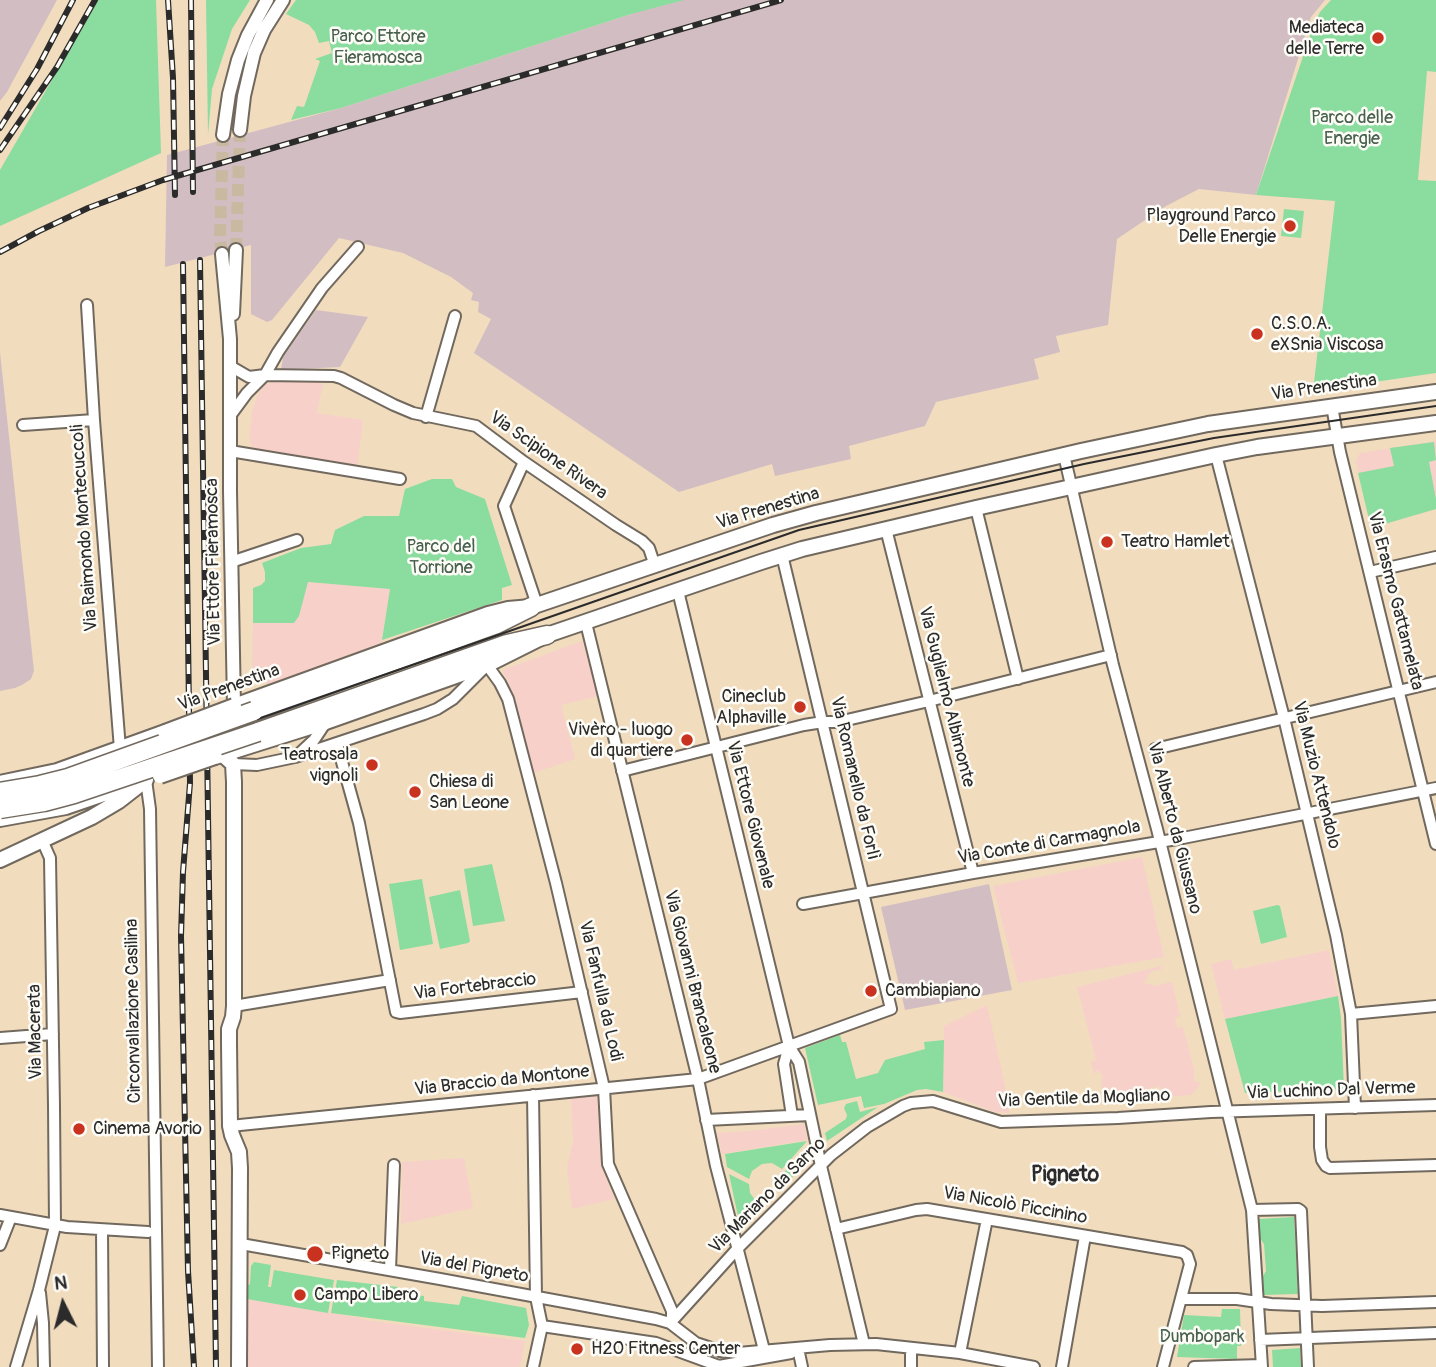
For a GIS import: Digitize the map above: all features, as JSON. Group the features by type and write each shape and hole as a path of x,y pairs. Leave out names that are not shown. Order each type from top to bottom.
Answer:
{"highway":[{"path":"0,792 68,778 496,624 534,606"},
{"path":"0,809 74,794 503,646 547,635"}],"main road":[{"name":"Via Prenestina","path":"7,781 57,771 125,749 234,706 488,614 534,606 816,513 1208,424 1436,393"},
{"path":"0,818 66,807 224,758 487,665 547,635 782,555 1071,486 1216,455 1436,423"},
{"path":"92,817 109,775 125,749"},
{"path":"224,758 234,790 234,1006 229,1033 230,1126 239,1152 239,1367"},
{"path":"0,860 92,817 153,778"}],"street":[{"path":"223,135 235,69 245,42 267,0"},
{"path":"240,130 244,96 254,53 283,0"},
{"path":"230,416 265,375 322,288 358,247"},
{"name":"Via Ettore Fieramosca","path":"230,339 235,297 236,250"},
{"name":"Via Ettore Fieramosca","path":"222,254 230,339 234,706"},
{"name":"Via Raimondo Montecuccoli","path":"87,305 94,420 125,749"},
{"path":"426,417 455,316"},
{"path":"230,366 248,377 265,375"},
{"name":"Via Scipione Rivera","path":"265,375 326,375 341,378 394,405 426,417 476,426 615,525 635,535 649,548 655,566"},
{"name":"Via Erasmo Gattamelata","path":"1332,406 1436,844"},
{"path":"23,425 94,420"},
{"path":"230,451 400,479"},
{"name":"Via Alberto da Giussano","path":"1064,455 1111,655 1252,1210 1261,1366"},
{"name":"Via Muzio Attendolo","path":"1216,455 1284,718 1336,935 1351,1014 1355,1108"},
{"path":"524,462 504,506 534,606"},
{"path":"976,508 1018,679"},
{"name":"Via Guglielmo Albimonte","path":"886,529 973,873"},
{"path":"231,562 297,540"},
{"name":"Via Romanello da Forlì","path":"782,555 891,1009"},
{"path":"1370,572 1436,557"},
{"name":"Via Ettore Giovenale","path":"678,591 789,1046 799,1062 864,1344"},
{"name":"Via Giovanni Brancaleone","path":"586,623 764,1350"},
{"path":"622,771 823,722 838,722 929,701 1111,655"},
{"path":"224,758 257,765 295,757 437,709 453,699 487,665"},
{"name":"Via Fanfulla da Lodi","path":"487,665 500,683 509,704 556,883 604,1088 608,1164 671,1311 670,1324"},
{"path":"1155,749 1436,682"},
{"path":"295,757 310,744 326,722"},
{"path":"337,744 359,823 390,980"},
{"path":"125,749 124,763 130,772 137,778 153,778"},
{"name":"Circonvallazione Casilina","path":"153,778 150,809 158,1367"},
{"name":"Via Conte di Carmagnola","path":"803,904 1160,842 1436,788"},
{"name":"Via Macerata","path":"16,1367 55,1226 50,858 42,840"},
{"name":"Via Fortebraccio","path":"234,1006 390,980 395,1009 399,1013 582,992"},
{"path":"1351,1014 1436,1006"},
{"name":"Via Braccio da Montone","path":"230,1126 698,1079 891,1009"},
{"path":"0,1038 54,1034"},
{"name":"Via Ettore Giovenale","path":"789,1046 784,1064 792,1116"},
{"path":"533,1096 536,1297"},
{"name":"Via Gentile da Mogliano","path":"902,1106 933,1101 996,1122 1227,1112"},
{"name":"Via Luchino Dal Verme","path":"1227,1112 1436,1105"},
{"name":"Via Mariano da Sarno","path":"670,1324 738,1248 821,1166 862,1131 902,1106"},
{"path":"1320,1109 1320,1147 1326,1166 1436,1165"},
{"path":"706,1120 810,1115"},
{"path":"390,1270 394,1165"},
{"name":"Via Nicolò Piccinino","path":"836,1229 924,1209 1182,1252 1187,1255 1189,1264 1182,1299"},
{"path":"1252,1210 1301,1211 1308,1367"},
{"path":"0,1245 5,1216 55,1226 148,1232"},
{"path":"968,1358 987,1219"},
{"path":"102,1230 103,1367"},
{"path":"1062,1367 1085,1236"},
{"name":"Via del Pigneto","path":"241,1244 659,1320 670,1324 696,1343 716,1351 735,1353 864,1344 902,1346 1034,1367"},
{"path":"39,1290 44,1367"},
{"name":"Via del Pigneto","path":"536,1297 542,1326 656,1343 719,1366 791,1353 798,1348"},
{"path":"1163,1367 1182,1299 1237,1299 1271,1304 1322,1306 1436,1302"},
{"path":"533,1367 542,1326"},
{"path":"1260,1340 1436,1333"},
{"path":"798,1348 802,1367"},
{"path":"911,1354 911,1367"},
{"path":"1194,1367 1261,1366"}],"shaded area":[{"path":"0,0 57,0 0,101"},
{"path":"664,0 1325,0 1311,17 1256,195 1199,189 1166,206 1117,239 1108,325 1056,336 1060,352 1034,359 1039,379 936,402 925,426 849,446 851,459 775,476 772,464 679,492 474,353 491,319 478,312 479,302 471,300 473,293 451,277 403,253 339,238 272,320 267,322 251,314 251,245 165,267 167,155 341,108 631,14"},
{"path":"316,310 368,317 340,367 281,370 283,357"},
{"path":"0,352 34,671 31,679 22,685 0,691"},
{"path":"306,380 323,384 317,413 363,420 357,467 255,453 249,440 252,412 264,385 276,381"},
{"path":"1436,441 1436,509 1371,528 1356,461 1360,453"},
{"path":"307,582 390,589 381,645 268,684 252,678 253,623 294,623 299,616"},
{"path":"582,641 599,696 561,705 575,759 533,773 503,670"},
{"path":"1142,857 1164,957 1018,983 993,886"},
{"path":"989,884 1012,990 905,1010 881,907"},
{"path":"1329,950 1338,996 1225,1019 1211,964 1231,959 1234,970"},
{"path":"1161,966 1162,969 1149,974 1144,984 1153,986 1172,982 1180,1016 1175,1018 1177,1028 1183,1027 1195,1082 1200,1082 1198,1088 1191,1095 1163,1097 1160,1086 1105,1099 1101,1084 1103,1076 1098,1070 1094,1074 1091,1062 1096,1060 1077,987"},
{"path":"987,1005 1009,1113 995,1112 943,1092 944,1026"},
{"path":"597,1096 602,1167 614,1199 572,1209 567,1168 573,1142 571,1098"},
{"path":"804,1124 807,1140 722,1154 717,1133 750,1131"},
{"path":"464,1158 473,1208 401,1224 402,1162"},
{"path":"247,1299 365,1320 525,1341 520,1367 248,1367"}],"green space":[{"path":"98,0 156,0 161,153 0,226 0,170"},
{"path":"206,0 250,0 232,29 212,89 208,135"},
{"name":"Parco Ettore Fieramosca","path":"296,0 684,0 631,14 341,108 291,120 297,106 304,107 320,61 315,59 332,53 329,41 319,43 309,25 286,14"},
{"name":"Parco delle Energie","path":"1331,0 1436,0 1436,72 1427,71 1418,180 1436,181 1436,373 1313,391 1335,201 1256,195 1313,27 1320,12"},
{"path":"1284,209 1304,211 1301,238 1281,236"},
{"path":"1434,442 1436,460 1429,462 1436,509 1371,528 1358,473 1394,466 1390,448"},
{"name":"Parco del Torrione","path":"432,479 452,479 456,487 485,499 512,585 502,588 502,600 382,640 390,589 308,582 299,616 294,623 253,623 253,588 265,581 262,563 301,548 331,544 335,530 364,516 399,516 405,489"},
{"path":"492,864 505,921 473,926 464,869"},
{"path":"422,879 433,944 400,950 389,884"},
{"path":"460,890 470,941 440,949 429,897"},
{"path":"1280,906 1287,937 1261,944 1253,911"},
{"path":"1338,996 1344,1089 1245,1093 1225,1019"},
{"path":"840,1035 842,1042 846,1042 856,1079 878,1073 885,1060 925,1049 924,1042 944,1040 943,1092 917,1090 884,1104 864,1108 861,1096 818,1105 805,1048"},
{"path":"857,1101 860,1112 878,1107 827,1141 825,1133 846,1119 846,1104"},
{"path":"807,1141 782,1169 772,1163 762,1164 752,1171 749,1179 727,1167 725,1154"},
{"path":"799,1158 811,1159 782,1187 776,1180"},
{"path":"729,1174 749,1184 750,1193 755,1200 739,1221"},
{"path":"1294,1217 1298,1294 1263,1295 1262,1278 1266,1271 1264,1244 1259,1237 1258,1219"},
{"name":"Campo Libero","path":"254,1262 271,1265 268,1287 271,1287 274,1270 334,1280 328,1313 247,1299 247,1286 250,1284 251,1266"},
{"path":"337,1280 398,1287 398,1292 424,1296 424,1301 459,1305 462,1296 526,1308 529,1325 525,1338 331,1313"},
{"name":"Dumbopark","path":"1222,1309 1240,1309 1241,1346 1237,1346 1237,1359 1177,1357 1184,1315 1221,1317"},
{"path":"1300,1348 1301,1367 1273,1367 1272,1350"}],"tunnel":[{"path":"236,250 240,130"},
{"path":"222,254 220,238 223,135"}],"tram line":[{"path":"0,800 45,793 82,782 799,530 1084,464 1214,438 1436,406"}],"railway":[{"path":"0,128 37,69 73,0"},
{"path":"0,150 57,67 95,0"},
{"path":"168,0 173,78 175,195"},
{"path":"191,0 193,192"},
{"path":"0,252 88,208 163,180 781,0"},
{"path":"200,260 216,1367"},
{"path":"183,264 190,783 181,936 188,1271 194,1367"}],"place":[{"name":"Mediateca delle Terre","path":"1378,38"},
{"name":"Playground Parco Delle Energie","path":"1290,226"},
{"name":"C.S.O.A. eXSnia Viscosa","path":"1257,334"},
{"name":"Teatro Hamlet","path":"1107,542"},
{"name":"Cineclub Alphaville","path":"800,707"},
{"name":"Vivèro - luogo di quartiere","path":"687,740"},
{"name":"Teatrosala vignoli","path":"372,765"},
{"name":"Chiesa di San Leone","path":"415,792"},
{"name":"Cambiapiano","path":"871,991"},
{"name":"Cinema Avorio","path":"79,1129"},
{"name":"Pigneto","path":"315,1254"},
{"name":"Campo Libero","path":"300,1295"},
{"name":"H2O Fitness Center","path":"577,1349"}],"district":[{"name":"Pigneto","path":"1065,1176"}]}
